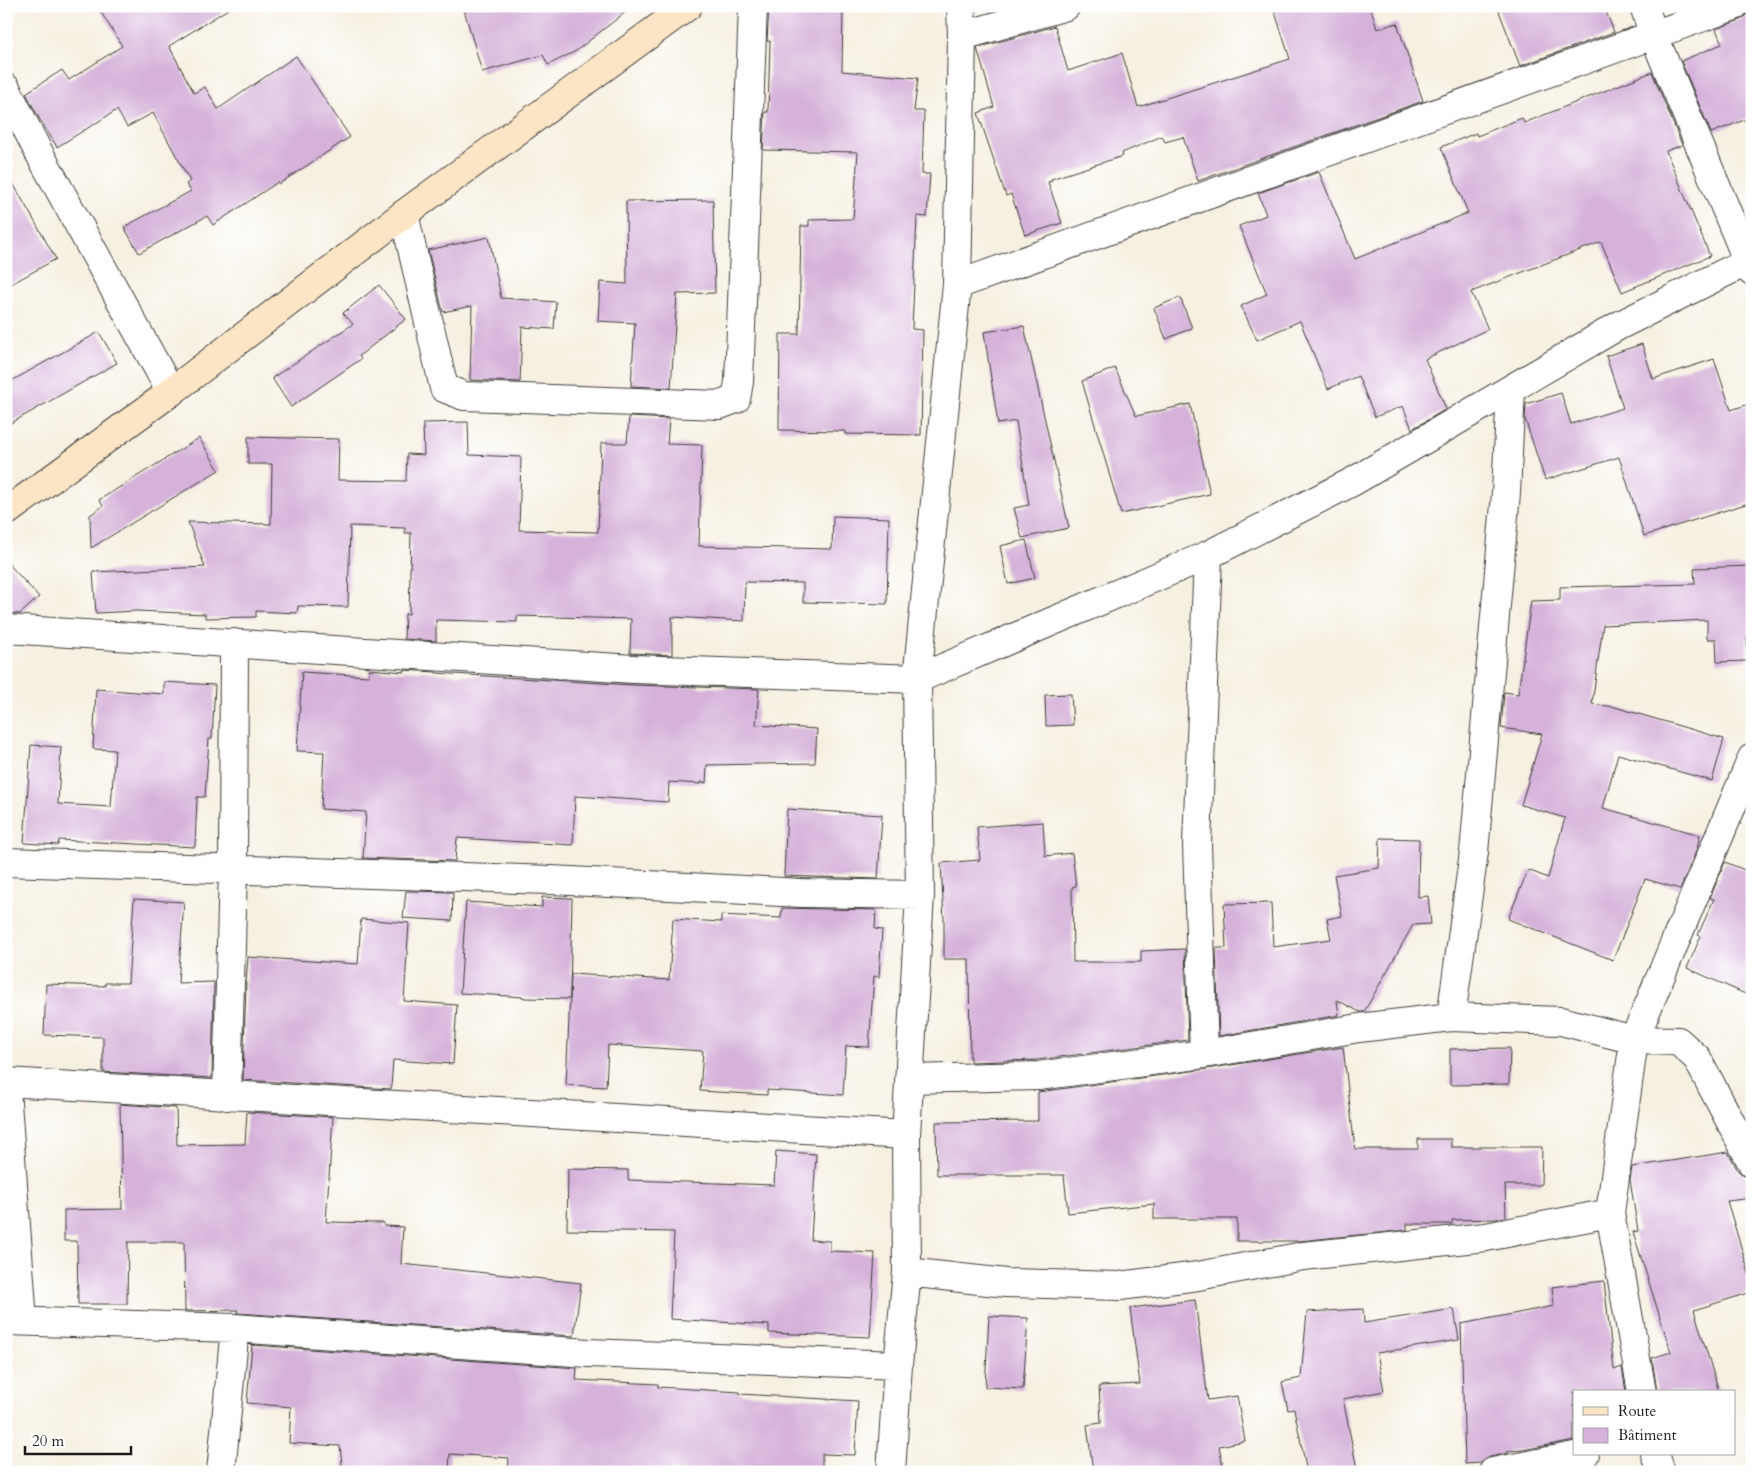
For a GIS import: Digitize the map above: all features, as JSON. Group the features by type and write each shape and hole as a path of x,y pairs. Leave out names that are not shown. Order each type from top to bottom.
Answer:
{"street":[{"path":"6,512 171,392 404,214 688,6"},
{"path":"404,214 444,388 464,396 720,405 736,399 739,382 752,6"},
{"path":"891,1472 907,1272 906,1135 920,895 917,678 956,285 962,36 961,6"},
{"path":"962,36 1066,6"},
{"path":"6,629 634,669 917,678 1208,555 1354,482 1618,326 1750,264 1654,36 1644,6"},
{"path":"956,285 1734,6"},
{"path":"6,88 38,151 171,392"},
{"path":"1451,1017 1474,852 1506,493 1511,390"},
{"path":"1204,1054 1197,844 1208,555"},
{"path":"227,1096 233,869 234,643"},
{"path":"1642,1390 1610,1213 1634,1040 1752,758"},
{"path":"6,862 551,880 802,893 920,895"},
{"path":"909,1079 1038,1076 1204,1054 1359,1028 1451,1017 1561,1021 1634,1040 1678,1041 1697,1058 1752,1163"},
{"path":"6,1082 906,1135"},
{"path":"6,1089 15,1321 235,1328 588,1354 898,1366"},
{"path":"907,1272 1006,1283 1120,1286 1198,1276 1303,1256 1486,1237 1610,1213"},
{"path":"221,1472 235,1328"},
{"path":"1494,1472 1575,1456"},
{"path":"1656,1456 1661,1472"}],"building":[{"path":"97,6 233,6 169,46 194,93 205,87 218,109 296,56 350,137 213,225 207,216 139,253 124,227 191,191 186,184 190,181 153,113 127,127 117,110 57,147 26,93 62,70 69,80 122,46"},
{"path":"463,6 633,6 576,51 548,65 543,55 482,72"},
{"path":"769,6 843,6 842,71 918,78 914,111 924,111 922,174 930,174 927,217 917,216 912,329 923,330 921,435 845,434 845,431 779,430 780,334 799,334 801,226 809,226 809,220 853,219 858,152 763,150 765,112 768,112 770,41 767,41"},
{"path":"1273,6 1370,6 1377,29 1397,23 1423,101 1198,181 1183,137 1165,142 1162,136 1122,153 1123,156 1051,179 1052,181 1048,182 1062,223 1025,235 1011,194 1006,196 978,113 994,107 977,48 1055,26 1068,71 1122,53 1138,107 1290,59"},
{"path":"1497,6 1604,6 1614,32 1520,66"},
{"path":"1749,6 1752,6 1752,117 1711,133 1681,61 1722,44 1716,29 1746,16"},
{"path":"1652,72 1682,145 1666,151 1710,256 1622,292 1601,242 1471,292 1488,329 1425,359 1446,409 1412,429 1403,406 1375,417 1358,376 1328,389 1300,321 1257,340 1241,306 1267,294 1239,226 1266,215 1258,193 1319,172 1355,259 1468,213 1441,147 1476,133 1477,136 1522,118 1524,123"},
{"path":"6,171 56,259 6,287"},
{"path":"713,200 715,293 677,294 671,388 631,386 635,323 598,321 600,282 627,284 626,201"},
{"path":"489,237 501,298 556,302 554,329 522,327 520,382 470,380 472,306 443,312 428,250"},
{"path":"379,285 406,319 359,356 361,359 291,407 272,378 353,324 343,313"},
{"path":"1180,297 1192,328 1166,339 1154,308"},
{"path":"1024,326 1069,528 1022,538 1014,508 1029,505 1016,421 998,424 984,332"},
{"path":"99,332 117,363 6,426 6,384"},
{"path":"1642,344 1653,379 1714,359 1731,410 1752,403 1752,502 1644,536 1619,457 1545,480 1525,419 1526,404 1561,393 1571,424 1623,408 1606,356"},
{"path":"1115,368 1136,416 1190,404 1210,494 1121,514 1082,381"},
{"path":"629,417 669,419 667,444 702,445 699,546 832,549 833,516 889,518 887,604 803,602 803,583 745,582 744,621 672,617 672,655 630,653 631,619 517,616 517,622 436,620 436,641 404,639 405,614 409,614 411,533 405,533 405,528 350,526 348,607 298,606 297,613 256,611 256,617 205,618 205,614 137,611 96,613 93,572 205,567 188,522 271,524 272,464 248,464 248,437 339,439 338,480 406,481 407,454 424,455 423,423 468,422 469,455 521,457 519,530 598,532 601,443 627,443"},
{"path":"199,438 219,470 91,548 90,515 103,506 99,500"},
{"path":"1026,540 1035,578 1008,584 1000,546"},
{"path":"6,561 39,597 20,614 6,613"},
{"path":"1752,566 1752,637 1747,638 1747,661 1717,662 1716,639 1707,639 1707,620 1603,625 1592,704 1615,707 1724,739 1712,781 1618,754 1603,808 1700,835 1697,849 1680,889 1645,879 1613,960 1508,919 1528,870 1548,878 1565,818 1521,805 1542,734 1501,728 1504,692 1518,694 1531,601 1560,600 1560,587 1695,584 1694,568"},
{"path":"369,669 633,685 759,689 756,725 817,729 815,763 707,765 706,783 669,782 668,802 575,796 573,845 457,838 455,861 363,858 366,812 321,809 324,752 297,751 302,672 369,676"},
{"path":"164,682 215,685 212,739 209,739 205,797 197,797 195,847 59,840 58,845 24,843 31,745 61,747 58,804 111,807 115,750 93,749 96,689 164,694"},
{"path":"1071,694 1073,725 1046,726 1045,695"},
{"path":"787,809 882,815 878,879 784,876"},
{"path":"1043,822 1045,856 1072,853 1076,886 1072,887 1073,962 1141,962 1141,951 1185,949 1188,1040 1037,1060 970,1062 969,959 944,959 941,863 980,860 977,827"},
{"path":"1380,838 1419,839 1418,897 1428,896 1431,924 1413,925 1364,1012 1360,1012 1337,1000 1339,1015 1219,1036 1216,948 1226,948 1224,904 1271,903 1273,947 1331,939 1327,919 1342,916 1334,875 1379,868"},
{"path":"1725,862 1752,873 1752,997 1687,968 1701,936 1698,935 1714,899 1710,898"},
{"path":"406,891 453,892 452,921 403,918"},
{"path":"542,897 572,898 570,999 524,998 460,993 466,902 542,907"},
{"path":"134,899 184,902 178,983 214,982 212,1078 103,1072 103,1037 44,1035 46,984 105,986 105,983 128,983"},
{"path":"782,908 876,910 875,929 882,930 879,977 874,976 869,1047 846,1046 843,1095 767,1090 767,1095 700,1091 703,1051 608,1045 606,1087 566,1085 571,974 669,980 673,919 721,922 721,915 781,918"},
{"path":"361,919 409,923 404,1001 457,1005 453,1064 393,1060 391,1089 243,1080 248,957 358,964"},
{"path":"1343,1047 1355,1149 1418,1149 1418,1139 1451,1139 1451,1147 1542,1147 1541,1185 1505,1185 1506,1217 1452,1220 1452,1224 1407,1224 1407,1230 1299,1241 1237,1241 1237,1219 1154,1219 1154,1204 1068,1213 1064,1175 937,1175 936,1122 1038,1121 1038,1092 1206,1069"},
{"path":"1510,1048 1509,1084 1450,1085 1450,1049"},
{"path":"120,1104 176,1108 177,1145 245,1144 247,1112 333,1117 326,1222 384,1223 384,1226 403,1227 401,1264 581,1283 574,1336 237,1313 238,1310 185,1311 184,1242 128,1242 127,1304 78,1304 77,1241 64,1241 64,1210 122,1209"},
{"path":"776,1151 816,1154 811,1240 830,1241 830,1251 875,1253 870,1337 769,1333 769,1325 670,1319 674,1232 567,1230 568,1169 628,1170 628,1180 774,1185"},
{"path":"1728,1152 1738,1171 1752,1179 1752,1198 1727,1201 1752,1283 1752,1292 1694,1310 1718,1390 1657,1390 1652,1358 1671,1352 1633,1232 1638,1231 1630,1180 1632,1167"},
{"path":"1604,1281 1614,1370 1622,1367 1626,1390 1573,1390 1573,1440 1508,1451 1508,1453 1490,1457 1481,1463 1465,1464 1461,1324 1554,1306 1552,1287"},
{"path":"1195,1300 1208,1400 1237,1396 1245,1441 1219,1446 1224,1472 1093,1472 1087,1425 1101,1423 1099,1386 1140,1384 1130,1308"},
{"path":"1363,1309 1364,1323 1454,1309 1459,1340 1377,1353 1384,1391 1343,1399 1357,1469 1342,1472 1307,1472 1294,1409 1288,1410 1282,1382 1301,1378 1307,1312"},
{"path":"989,1316 1028,1318 1023,1389 985,1387"},
{"path":"252,1345 577,1368 576,1380 658,1384 658,1387 740,1392 740,1394 858,1401 855,1455 822,1454 822,1472 508,1472 509,1458 450,1454 449,1472 343,1472 340,1446 289,1443 291,1407 247,1403"}]}
